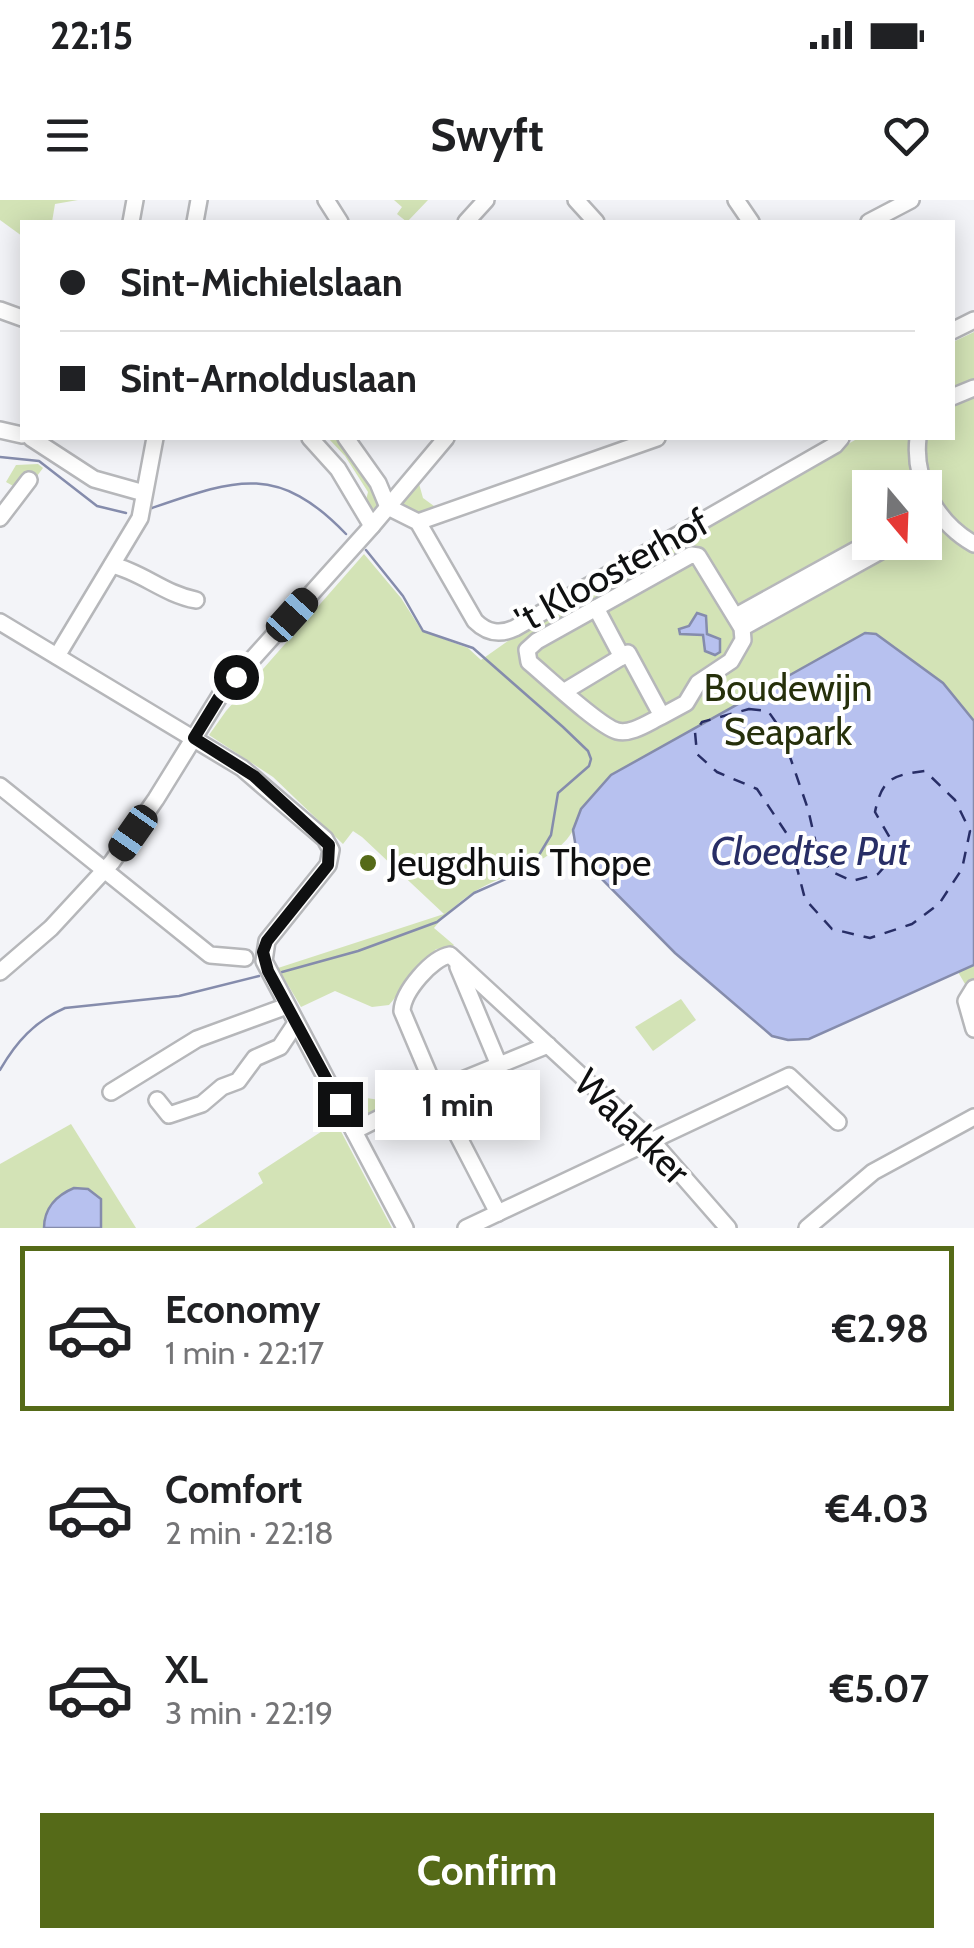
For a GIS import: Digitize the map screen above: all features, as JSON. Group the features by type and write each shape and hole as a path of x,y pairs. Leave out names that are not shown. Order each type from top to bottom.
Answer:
{"street":[{"path":"468,220 486,200"},
{"path":"576,200 594,220"},
{"path":"886,206 911,200"},
{"path":"34,440 94,479 144,493"},
{"path":"130,569 155,440"},
{"path":"312,440 338,468 372,526"},
{"path":"347,440 378,483 388,508 418,522 651,440"},
{"path":"0,972 51,928 106,870 149,810 221,694 444,440"},
{"name":"'t Kloosterhof","path":"418,522 475,621 490,631 508,632 839,440"},
{"path":"918,440 916,452 921,470"},
{"path":"0,518 28,480"},
{"path":"57,656 140,518"},
{"path":"942,519 974,544"},
{"path":"691,556 698,556 739,622 741,646 731,660 698,683 686,703 630,731 618,732 565,691 529,662 527,650 537,640 691,556"},
{"path":"739,622 852,560"},
{"path":"112,565 130,569 174,596 196,600"},
{"path":"596,608 622,656"},
{"path":"0,622 254,776 329,845 328,865 267,941 264,962 405,1228"},
{"path":"565,691 628,653 662,716"},
{"path":"0,786 210,955 245,958"},
{"path":"498,1212 437,1091 401,1006 405,997 448,958 499,1065"},
{"name":"Walakker","path":"448,958 652,1141 728,1228"},
{"path":"971,992 967,1009 974,1029"},
{"path":"110,1092 197,1040 287,1006"},
{"path":"158,1100 170,1115 202,1104 243,1076 255,1058 280,1047 296,1024"},
{"path":"354,1131 548,1045"},
{"path":"466,1228 789,1076 838,1122"},
{"path":"807,1228 882,1166 974,1118"}],"green space":[{"path":"0,200 78,200 55,204 52,220 20,220 20,235 0,220"},
{"path":"394,200 428,200 409,220 397,214 402,207"},
{"name":"Boudewijn Seapark","path":"974,332 974,980 965,984 958,972 809,1039 772,1036 675,953 577,854 572,832 542,859 477,890 449,912 434,928 454,945 436,949 389,1005 372,1007 335,991 301,1007 278,968 444,914 362,837 353,831 343,844 273,777 209,735 364,554 401,598 422,631 468,648 481,660 522,631 855,440 955,440 955,341"},
{"path":"330,440 342,440 381,502 374,509 365,504 368,492"},
{"path":"38,464 43,468 34,480 23,474 15,487 6,482 16,465"},
{"path":"418,480 423,498 438,509 420,516 404,512 398,501"},
{"path":"681,999 696,1020 653,1051 635,1027"},
{"path":"343,1094 379,1100 381,1108 356,1119"},
{"path":"336,1122 392,1228 195,1228 263,1183 258,1173"},
{"path":"71,1124 136,1228 0,1228 0,1164"}],"water":[{"path":"697,613 706,616 707,634 720,639 720,652 715,655 705,651 703,635 680,634 679,629 689,626"},
{"name":"Cloedtse Put","path":"865,633 876,634 943,683 974,721 974,965 809,1039 788,1040 772,1036 675,953 577,854 573,830 581,809 611,775"},
{"path":"74,1188 88,1189 101,1199 101,1228 44,1228 53,1203"}],"waterway":[{"path":"0,457 39,461 97,506 126,513"},
{"path":"152,508 208,490 255,484 299,496 346,534"},
{"path":"282,972 358,951 437,922 474,893 522,872 536,860 551,835 558,793 589,766 591,759 588,751 563,727 473,648 423,631 403,596 366,550"},
{"path":"0,1070 27,1033 65,1008 179,996 259,976"}],"ferry route":[{"path":"749,709 768,711 780,728 817,848 830,871 852,881 878,874 892,858 890,838 875,812 881,792 891,780 925,771 955,800 970,831 962,869 939,904 912,924 870,938 832,929 805,899 789,837 757,789 717,772 697,754 695,732 702,722 749,709"}],"place":[{"name":"Jeugdhuis Thope","path":"368,863"}],"route":[{"path":"236,677 194,738 254,776 329,845 328,865 267,941 263,952 268,971 340,1104"}]}
